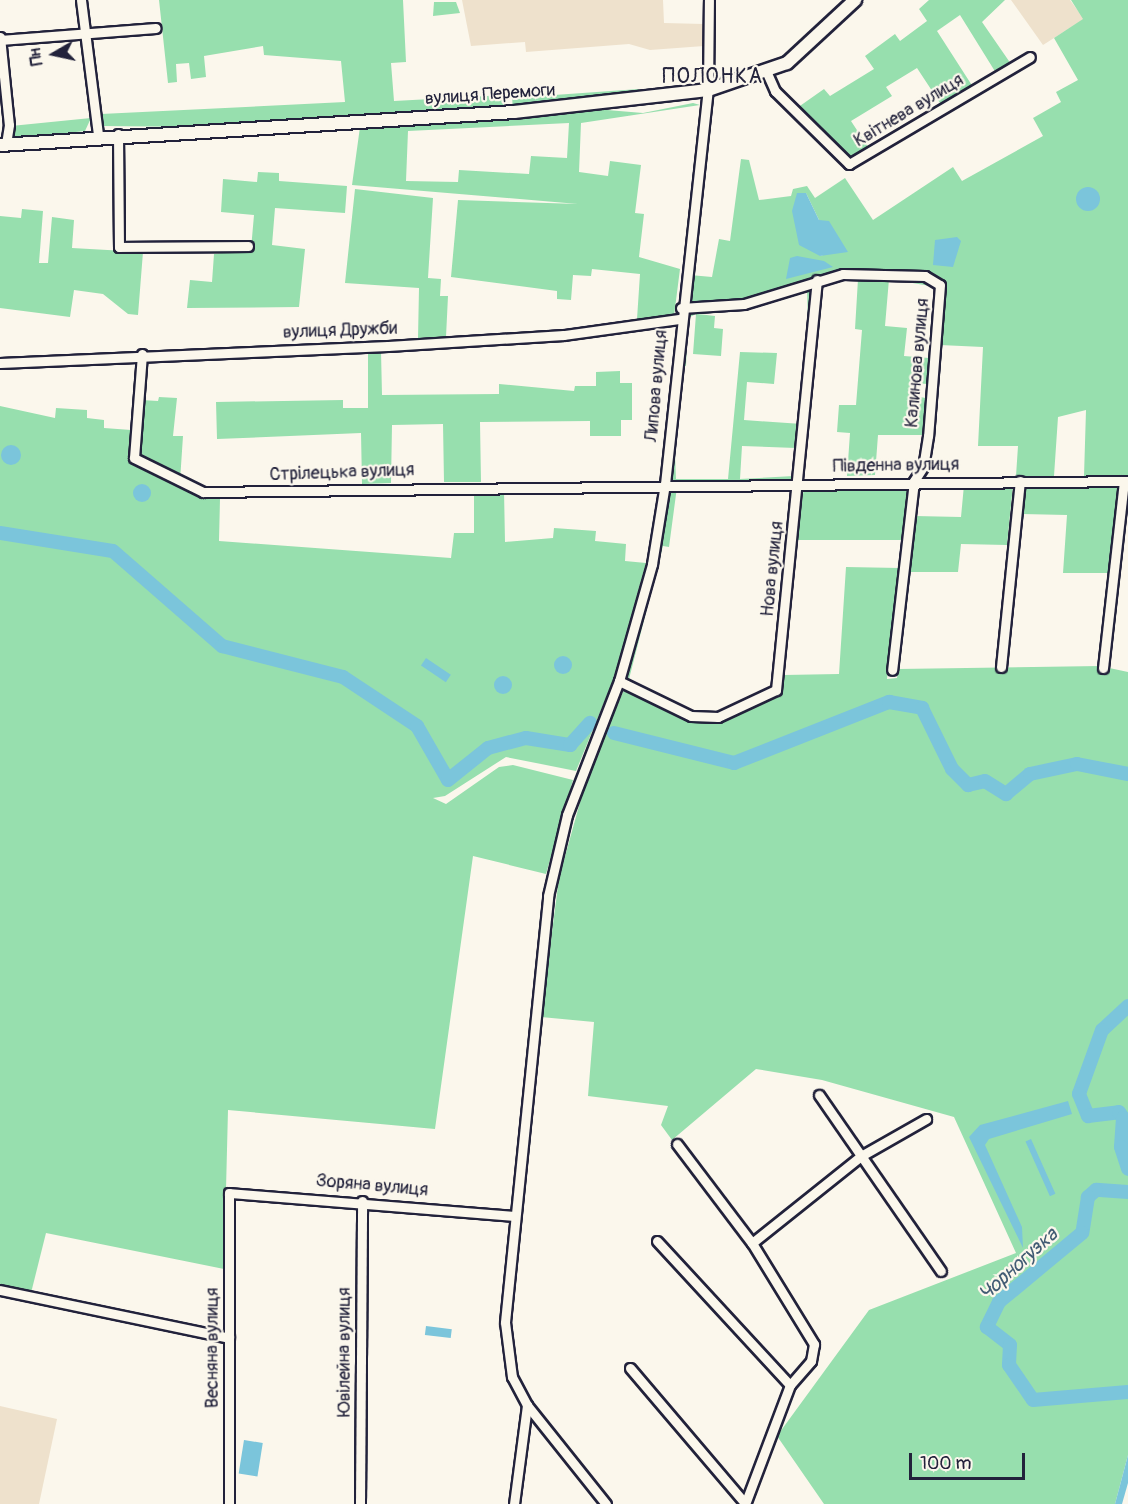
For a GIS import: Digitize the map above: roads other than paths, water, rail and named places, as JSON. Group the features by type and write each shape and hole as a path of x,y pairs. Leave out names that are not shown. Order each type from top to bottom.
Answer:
{"main road":[{"name":"вулиця Перемоги","path":"3,145 98,135 514,112 708,90 766,73 787,63 855,0"}],"street":[{"path":"81,0 98,135"},
{"name":"Липова вулиця","path":"606,1504 526,1405 512,1377 505,1322 513,1216 548,896 567,814 619,681 652,564 665,484 681,308 708,90 709,0"},
{"path":"3,145 9,125 0,39 156,28"},
{"name":"Квітнева вулиця","path":"766,73 775,92 849,164 1030,57"},
{"path":"118,134 119,247 248,246"},
{"name":"Калинова вулиця","path":"681,308 744,304 817,280 880,272 925,276 940,285 928,436 923,467 914,481 892,670"},
{"name":"Нова вулиця","path":"619,681 691,716 718,717 776,690 800,484 817,280"},
{"name":"вулиця Дружби","path":"0,363 142,354 388,346 564,334 680,319"},
{"name":"Стрілецька вулиця","path":"142,354 134,458 203,492 665,484"},
{"path":"1001,667 1020,481"},
{"path":"1104,668 1126,481"},
{"name":"Південна вулиця","path":"665,484 1126,481"},
{"path":"819,1095 941,1270"},
{"path":"752,1243 861,1156 926,1119"},
{"path":"630,1368 745,1504 790,1384 811,1361 814,1344 752,1243 677,1144"},
{"name":"Зоряна вулиця","path":"229,1193 362,1201 513,1216"},
{"name":"Весняна вулиця","path":"229,1193 229,1504"},
{"name":"Ювілейна вулиця","path":"360,1504 362,1201"},
{"path":"657,1241 790,1384"},
{"path":"0,1290 229,1338"},
{"path":"514,1504 526,1405"}],"water":[{"path":"1088,187 1093,188 1099,194 1099,204 1093,210 1088,211 1083,210 1077,204 1076,199 1077,194 1083,188"},
{"path":"797,193 806,193 819,220 829,221 848,252 820,256 799,245 792,211"},
{"path":"957,237 961,241 953,267 933,265 935,240"},
{"path":"797,256 824,261 833,267 786,279 790,258"},
{"path":"11,445 18,448 21,455 18,462 11,465 4,462 1,455 4,448"},
{"path":"142,484 148,487 151,493 148,499 142,502 136,499 133,493 136,487"},
{"path":"563,656 569,659 572,665 569,671 563,674 557,671 554,665 557,659"},
{"path":"426,658 451,675 446,682 421,665"},
{"path":"503,676 509,679 512,685 509,691 503,694 497,691 494,685 497,679"},
{"path":"1068,1101 1072,1114 989,1139 985,1145 1022,1227 1023,1248 969,1137 980,1125"},
{"path":"1031,1139 1055,1194 1050,1196 1026,1141"},
{"path":"426,1326 452,1329 451,1338 425,1335"},
{"path":"244,1440 263,1443 257,1477 239,1474"},
{"path":"1128,1455 1128,1483 1122,1504 1115,1504"}],"waterway":[{"path":"0,533 113,551 222,646 343,677 417,726 448,780 488,748 526,738 570,745 590,723"},
{"path":"614,733 734,763 889,702 922,708 952,769 968,785 985,781 1006,794 1030,774 1077,764 1128,774"},
{"name":"Чорногузка","path":"1128,1006 1102,1030 1079,1094 1088,1116 1119,1112 1123,1118 1121,1147 1128,1169"},
{"name":"Чорногузка","path":"1128,1192 1096,1190 1088,1197 1082,1233 999,1302 987,1327 1010,1345 1009,1365 1033,1400 1128,1392"}],"district":[{"name":"ПОЛОНКА","path":"713,77"}]}
